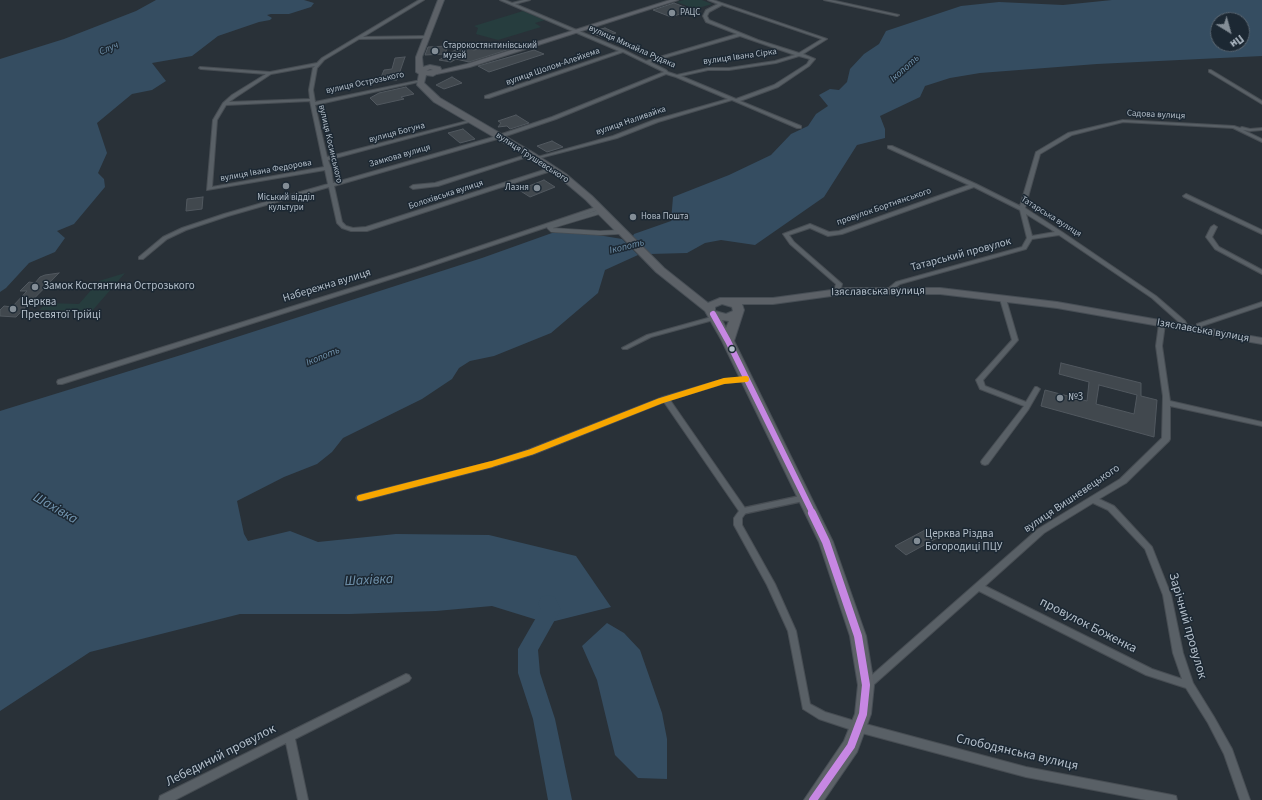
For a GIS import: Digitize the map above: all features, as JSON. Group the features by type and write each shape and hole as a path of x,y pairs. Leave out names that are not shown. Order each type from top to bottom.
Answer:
{"main road":[{"path":"441,0 419,57 421,75 435,71 463,67 675,0"},
{"path":"419,57 435,71"},
{"name":"вулиця Грушевського","path":"421,75 424,88 437,100 563,176 599,208 676,284 713,314 728,341 826,542 858,636 866,685 863,714 851,746 813,800"},
{"path":"676,284 724,301 739,308 728,341"},
{"name":"Ізяславська вулиця","path":"724,301 773,301 837,292 940,291 1057,305 1262,341"},
{"path":"713,314 712,304 724,301"},
{"name":"вулиця Грушевського","path":"713,314 727,318 773,301"}],"street":[{"name":"вулиця Івана Федорова","path":"328,168 209,189 215,120 226,104 240,92 270,73 318,64 356,38 422,0"},
{"name":"вулиця Михайла Рудяка","path":"502,0 623,51 666,74 677,76 799,128"},
{"path":"512,4 528,0"},
{"path":"710,0 721,4"},
{"path":"826,0 897,14"},
{"path":"721,4 707,11 705,16 708,21 740,34 801,54"},
{"name":"вулиця Івана Сірка","path":"677,76 708,69 729,69 776,62 801,54 825,39 721,4"},
{"path":"646,62 740,34"},
{"path":"356,38 427,37"},
{"name":"вулиця Шолом-Алейхема","path":"487,97 623,51"},
{"name":"вулиця Наливайка","path":"413,187 436,185 533,157 615,136 656,121 733,100 776,86 802,70 814,59 801,54"},
{"name":"вулиця Косинського","path":"318,64 312,78 313,102 339,222 344,227"},
{"path":"201,68 270,73"},
{"path":"1210,71 1262,103"},
{"name":"Замкова вулиця","path":"141,258 165,238 184,229 499,136 561,115 666,74"},
{"name":"вулиця Острозького","path":"226,104 313,102 421,75"},
{"name":"вулиця Богуна","path":"326,159 471,121"},
{"name":"Садова вулиця","path":"1022,210 1038,153 1070,134 1123,121 1234,127 1262,141"},
{"path":"1234,127 1250,130 1262,129"},
{"name":"Татарська вулиця","path":"890,147 974,185 1022,210 1060,233 1154,297 1183,322 1185,327"},
{"name":"Болохівська вулиця","path":"344,227 353,230 367,229 552,169"},
{"name":"провулок Бортнянського","path":"837,292 839,284 792,243 786,234 810,226 828,234 840,233 974,185"},
{"path":"1186,196 1262,232"},
{"name":"Набережна вулиця","path":"60,382 417,269 599,208"},
{"path":"1022,210 1030,238 1060,233"},
{"path":"599,212 619,232 600,233 552,230 549,227 599,212"},
{"path":"1214,227 1209,237 1217,248 1262,272"},
{"name":"Татарський провулок","path":"894,291 893,287 898,282 1024,248 1030,238"},
{"path":"1002,299 1015,340 979,380 982,387 1028,405"},
{"path":"1199,330 1199,325 1262,304"},
{"path":"625,348 649,336 713,314"},
{"name":"вулиця Вишневецького","path":"866,685 1041,531 1123,480 1166,439 1166,403 1159,346 1162,324"},
{"path":"360,498 511,458 665,399 724,381 746,379"},
{"path":"985,462 1028,405 1037,388"},
{"path":"665,399 743,511 804,498"},
{"path":"1166,403 1262,424"},
{"name":"Зарічний провулок","path":"1092,500 1111,508 1148,547 1167,595 1178,653 1189,685 1212,720 1228,752 1244,800"},
{"name":"Слободянська вулиця","path":"743,511 738,518 738,525 771,584 792,631 806,706 822,716 858,728 1026,772 1172,800"},
{"name":"провулок Боженка","path":"978,586 1149,672 1189,685"},
{"name":"Лебединий провулок","path":"164,800 406,678"},
{"name":"Лебединий провулок","path":"290,737 303,800"}],"green space":[{"path":"684,0 702,0 712,4 695,9 677,2"},
{"path":"523,11 545,20 535,23 541,27 498,40 476,34 478,28 474,26"},
{"path":"125,273 92,311 39,310 47,303 79,304 99,281"}],"water":[{"name":"Случ","path":"156,0 304,0 314,3 311,7 289,14 267,15 272,18 270,20 259,22 218,36 192,56 152,63 166,81 152,90 132,94 97,123 107,153 98,173 104,179 105,187 74,224 57,231 65,238 55,252 29,263 6,288 0,292 0,59 64,39 136,11"},
{"name":"Ікопоть","path":"1112,0 1262,0 1262,56 1097,64 980,73 950,78 925,86 920,97 880,116 885,129 885,138 857,145 824,197 755,245 721,240 705,243 687,253 650,254 633,236 634,234 671,221 673,197 729,175 771,155 791,134 808,126 816,114 828,106 819,95 830,89 839,90 847,82 850,69 864,54 879,44 886,31 961,6 999,2 1063,5"},
{"name":"Ікопоть","path":"558,232 598,235 622,239 638,255 605,270 598,293 551,333 494,356 470,361 459,368 452,379 422,399 343,438 332,452 317,464 284,477 237,501 244,534 248,541 290,531 318,542 396,534 489,535 576,556 611,607 547,623 492,606 436,611 350,614 240,614 90,652 0,711 0,411 181,355"},
{"path":"607,623 624,633 640,650 662,713 667,739 667,779 638,778 615,755 597,680 582,646"}],"building":[{"name":"РАЦС","path":"674,3 692,10 671,17 653,10"},
{"path":"605,28 616,33 601,37 590,32"},
{"path":"499,44 510,49 469,62 456,59 451,62 439,60 460,47 474,50"},
{"name":"Старокостянтинівський музей","path":"448,46 445,54 425,55 428,47"},
{"path":"534,50 544,54 489,72 478,66"},
{"path":"405,57 397,80 380,80 384,70 392,69 395,58"},
{"path":"452,77 462,83 444,89 436,85"},
{"path":"406,87 414,94 401,97 404,99 377,105 370,98 379,93"},
{"path":"516,115 529,123 510,129 507,126 498,127 501,123 498,121"},
{"path":"463,129 475,139 460,143 448,133"},
{"path":"552,141 563,147 547,152 537,146"},
{"name":"Лазня","path":"544,180 555,187 530,197 519,190"},
{"path":"203,197 202,209 186,211 187,199"},
{"name":"Замок Костянтина Острозького","path":"59,273 16,317 0,316 0,310 4,306 12,307 27,291 20,291 29,282 35,283 40,277"},
{"name":"№3","path":"1061,363 1141,383 1141,396 1157,400 1154,437 1041,406 1045,390 1087,401 1089,382 1059,374","holes":["1099,385 1137,395 1134,414 1096,404"]},
{"name":"Церква Різдва Богородиці ПЦУ","path":"927,529 937,538 906,555 895,546"}],"waterway":[{"name":"Шахівка","path":"548,603 551,609 528,649 529,673 544,719 560,800"}],"transit line":[{"path":"713,314 728,341 826,542 858,636 866,685 863,714 851,746 813,800"},
{"path":"360,498 492,464 531,452 660,401 724,381 746,379"}],"place":[{"name":"РАЦС","path":"672,13"},
{"name":"Старокостянтинівський музей","path":"435,51"},
{"name":"Міський відділ культури","path":"286,186"},
{"name":"Лазня","path":"537,188"},
{"name":"Нова Пошта","path":"633,217"},
{"name":"Замок Костянтина Острозького","path":"35,287"},
{"name":"Церква Пресвятої Трійці","path":"13,309"},
{"name":"№3","path":"1060,398"},
{"name":"Церква Різдва Богородиці ПЦУ","path":"917,541"}]}
